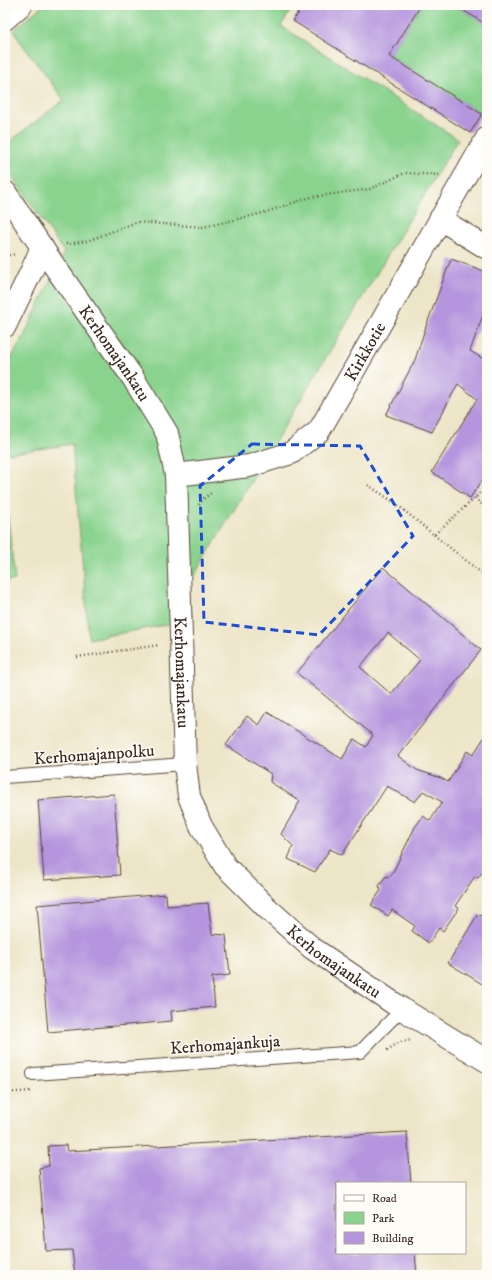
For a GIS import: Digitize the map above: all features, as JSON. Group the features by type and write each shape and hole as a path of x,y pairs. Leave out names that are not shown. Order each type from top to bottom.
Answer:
{"street":[{"path":"5,19 21,5"},
{"name":"Kirkkotie","path":"176,475 249,466 291,453 319,431 487,138"},
{"name":"Kerhomajankatu","path":"5,192 134,378 168,433 176,475 185,764 189,796 202,826 225,866 267,908 312,948 402,1009 487,1061"},
{"path":"440,219 487,248"},
{"path":"5,326 42,247"}],"lane":[{"name":"Kerhomajanpolku","path":"5,777 185,764"},
{"name":"Kerhomajankuja","path":"33,1074 360,1052 402,1009"}],"path":[{"path":"293,21 303,5"},
{"path":"5,256 42,247 87,240 137,222 204,227 263,213 311,198 370,189 405,173 465,176"},
{"path":"485,353 487,349"},
{"path":"368,485 395,503 479,571 487,574"},
{"path":"434,535 475,498 487,485"},
{"path":"475,498 487,509"},
{"path":"77,657 162,645"}],"highlighted area":[{"path":"252,444 360,446 413,536 319,635 204,622 200,486"}],"green space":[{"path":"43,5 294,5 281,26 458,139 185,591 193,620 89,639 72,444 5,454 5,369 24,336 64,252 5,166 5,146 64,100 19,40 14,30"},
{"path":"421,5 455,5 487,25 487,106 482,114 389,56"},
{"path":"5,492 15,580 5,581"}],"building":[{"path":"303,5 421,5 389,56 482,114 470,133 293,21"},
{"path":"455,5 487,5 487,25"},
{"path":"451,259 487,272 487,304 470,351 487,361 487,473 470,498 432,472 477,399 458,384 432,432 386,415 415,360"},
{"path":"383,567 481,650 398,756 417,770 441,778 448,782 467,751 473,755 487,733 487,865 478,878 475,876 455,906 459,908 443,931 439,928 429,943 412,931 415,926 392,910 388,916 371,905 381,890 379,886 385,877 391,876 415,827 423,816 430,821 442,802 423,791 415,802 387,786 342,855 330,849 315,872 288,859 293,846 281,834 300,801 270,782 271,774 226,745 247,716 259,725 267,712 342,759 354,739 366,747 373,735 297,673","holes":["388,633 420,660 391,694 360,667"]},
{"path":"114,794 120,875 44,880 38,800"},
{"path":"166,894 167,906 208,903 212,934 226,935 230,975 212,977 215,1007 171,1011 172,1021 48,1032 37,905"},
{"path":"478,914 487,919 487,987 448,963"},
{"path":"407,1132 411,1182 336,1182 336,1254 415,1254 417,1275 75,1275 72,1250 46,1251 39,1168 49,1166 48,1146 66,1145 67,1151"}]}
